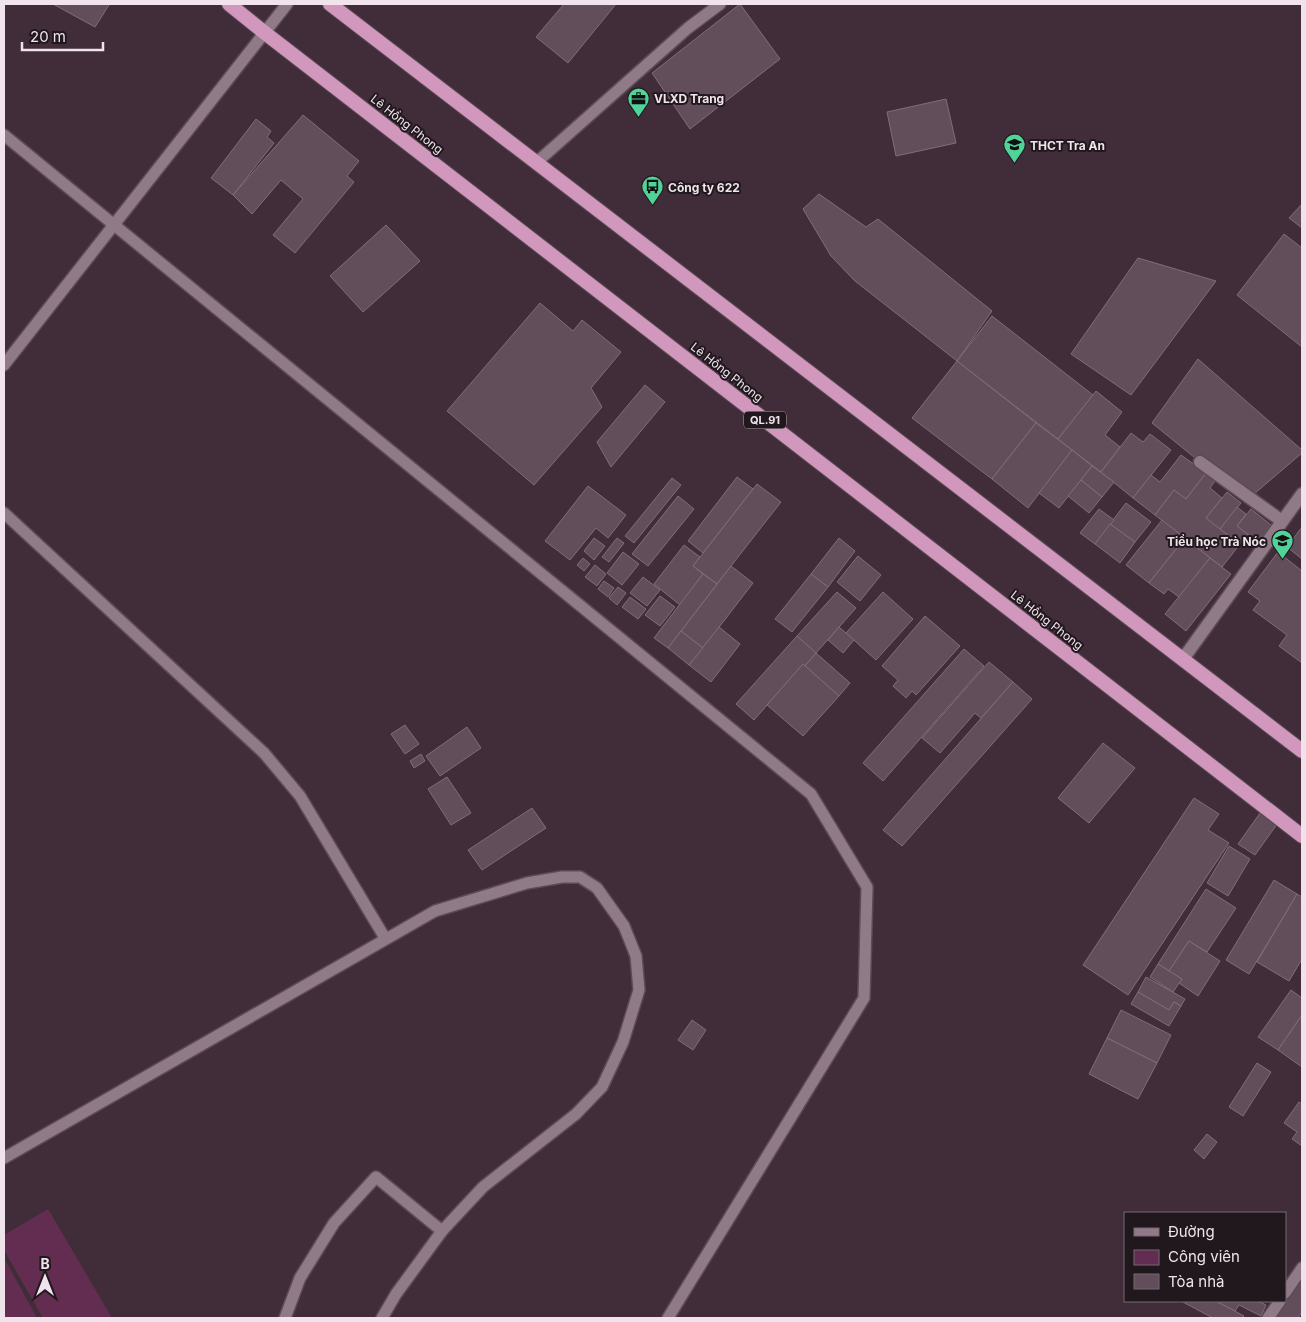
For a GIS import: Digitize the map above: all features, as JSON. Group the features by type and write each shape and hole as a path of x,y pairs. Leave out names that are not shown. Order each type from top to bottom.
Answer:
{"highway":[{"name":"Lê Hồng Phong","path":"229,4 1302,836"},
{"path":"330,4 1302,751"}],"street":[{"path":"1200,462 1282,521"},
{"path":"1183,659 1302,494"}],"lane":[{"path":"4,366 287,4"},
{"path":"537,162 688,28 720,4"},
{"path":"4,135 810,794 867,887 864,998 668,1318"},
{"path":"4,513 264,753 300,796 385,938"},
{"path":"4,1158 435,911 527,883 562,877 580,877 597,888 624,926 636,956 639,990 623,1042 602,1087 576,1114 483,1187 442,1231 396,1294 382,1318"},
{"path":"285,1318 300,1278 334,1223 376,1177 442,1231"},
{"path":"1286,1292 1302,1268"},
{"path":"1268,1318 1279,1302"}],"green space":[{"path":"48,1209 112,1318 43,1318 4,1250 4,1235"},
{"path":"4,1258 37,1318 4,1318"}],"building":[{"path":"53,4 108,4 109,5 95,27"},
{"path":"564,4 616,4 568,63 536,37"},
{"path":"740,4 780,59 690,129 652,73"},
{"path":"946,99 956,143 896,156 887,112"},
{"path":"303,115 359,161 347,176 354,182 295,253 273,235 303,199 281,180 252,214 233,195"},
{"path":"256,119 271,131 267,137 274,143 233,195 211,178"},
{"path":"819,194 866,227 878,219 992,311 957,361 855,281 831,256 803,209"},
{"path":"1302,204 1302,228 1289,218"},
{"path":"386,225 420,261 363,312 330,276"},
{"path":"1284,234 1302,248 1302,347 1237,295"},
{"path":"1138,258 1216,281 1131,395 1071,354"},
{"path":"540,303 573,331 582,320 621,352 591,388 602,407 534,485 447,411"},
{"path":"992,316 1093,395 1058,439 957,361"},
{"path":"1198,359 1302,450 1302,453 1247,500 1152,423"},
{"path":"957,361 1036,423 992,479 912,418"},
{"path":"645,385 665,402 611,467 597,442"},
{"path":"1096,391 1122,412 1105,435 1120,447 1101,472 1058,439"},
{"path":"1036,423 1072,450 1028,508 992,479"},
{"path":"1131,433 1143,442 1150,434 1171,450 1133,498 1101,472"},
{"path":"1072,450 1092,466 1059,508 1039,493"},
{"path":"1181,455 1206,473 1186,499 1174,490 1155,515 1133,498 1151,475 1160,482"},
{"path":"1092,466 1114,482 1102,497 1081,480"},
{"path":"1206,473 1215,481 1210,488 1222,498 1206,518 1240,544 1222,567 1155,515 1174,490 1186,499"},
{"path":"737,477 753,489 703,553 688,541"},
{"path":"672,478 681,485 634,543 625,536"},
{"path":"1081,480 1102,497 1089,513 1068,496"},
{"path":"757,484 781,502 717,584 693,566"},
{"path":"588,486 626,515 608,538 596,528 570,560 545,541"},
{"path":"1227,492 1241,503 1220,529 1206,518"},
{"path":"678,496 694,509 648,566 632,554"},
{"path":"1126,503 1151,522 1135,542 1110,524"},
{"path":"1237,507 1246,514 1237,526 1248,534 1240,544 1220,529"},
{"path":"1099,509 1114,520 1095,544 1080,533"},
{"path":"1251,509 1271,525 1258,542 1237,526"},
{"path":"1162,520 1185,538 1149,583 1126,565"},
{"path":"1110,524 1135,542 1120,563 1095,544"},
{"path":"1302,527 1302,559 1287,547"},
{"path":"594,538 605,546 594,560 584,551"},
{"path":"617,538 624,543 609,562 602,557"},
{"path":"839,538 855,551 828,587 811,574"},
{"path":"1185,538 1210,558 1179,597 1168,589 1164,594 1149,583"},
{"path":"684,545 700,557 693,566 703,574 680,605 654,584"},
{"path":"623,552 639,564 622,585 607,573"},
{"path":"1278,552 1302,571 1302,663 1279,646 1287,635 1253,610 1260,601 1248,592"},
{"path":"858,556 881,575 860,601 837,582"},
{"path":"583,558 590,564 584,571 577,565"},
{"path":"1210,558 1231,574 1186,631 1165,614"},
{"path":"595,565 606,574 597,586 585,577"},
{"path":"731,566 753,583 703,648 681,631"},
{"path":"703,574 717,584 668,648 654,638"},
{"path":"811,574 828,587 792,632 775,619"},
{"path":"643,577 660,590 647,606 630,593"},
{"path":"604,581 614,588 608,597 598,589"},
{"path":"618,587 626,593 617,605 609,598"},
{"path":"837,592 856,608 816,653 797,636"},
{"path":"883,592 913,619 876,660 846,633"},
{"path":"660,596 675,607 660,626 645,615"},
{"path":"630,597 646,609 638,619 622,607"},
{"path":"925,616 960,646 916,695 912,691 906,698 893,686 898,680 882,666"},
{"path":"719,627 740,644 711,682 689,665"},
{"path":"839,627 854,640 843,653 828,640"},
{"path":"681,631 703,648 689,665 668,648"},
{"path":"797,636 816,653 805,666 803,664 754,720 736,704"},
{"path":"964,649 984,666 883,781 863,763"},
{"path":"816,653 850,683 839,696 805,666"},
{"path":"989,662 1013,682 981,718 975,713 940,753 922,738"},
{"path":"803,664 839,696 803,736 767,705"},
{"path":"1013,682 1032,699 902,846 883,830"},
{"path":"405,725 419,744 405,754 391,734"},
{"path":"467,727 481,748 440,776 426,756"},
{"path":"1103,743 1135,768 1089,823 1058,798"},
{"path":"421,754 425,761 414,768 410,761"},
{"path":"447,777 471,813 451,825 428,789"},
{"path":"1194,798 1219,814 1208,830 1229,843 1128,995 1083,965"},
{"path":"532,808 546,828 482,870 468,850"},
{"path":"1263,809 1280,820 1255,855 1238,844"},
{"path":"1229,846 1250,859 1228,896 1207,883"},
{"path":"1274,880 1297,894 1249,974 1226,960"},
{"path":"1206,889 1236,908 1207,952 1189,941 1169,971 1158,964"},
{"path":"1297,894 1302,897 1302,959 1289,981 1257,962"},
{"path":"1189,941 1220,961 1198,996 1179,983 1182,979 1169,971"},
{"path":"1158,964 1182,979 1173,992 1150,977"},
{"path":"1146,977 1185,999 1181,1006 1174,1002 1169,1010 1138,992"},
{"path":"1291,990 1302,998 1302,1015 1278,1050 1258,1037"},
{"path":"1138,992 1169,1010 1174,1002 1181,1006 1169,1026 1131,1004"},
{"path":"1121,1010 1171,1035 1157,1063 1107,1038"},
{"path":"1302,1015 1302,1067 1278,1050"},
{"path":"692,1020 706,1030 693,1050 678,1040"},
{"path":"1107,1038 1157,1063 1138,1099 1089,1074"},
{"path":"1257,1063 1271,1072 1243,1116 1229,1107"},
{"path":"1299,1102 1302,1104 1302,1146 1292,1139 1297,1132 1284,1123"},
{"path":"1207,1134 1217,1142 1204,1159 1194,1150"},
{"path":"1302,1275 1302,1312 1298,1318 1271,1318 1283,1302 1286,1302 1286,1297"},
{"path":"1183,1302 1218,1302 1244,1316 1242,1318 1213,1318"},
{"path":"1218,1302 1260,1302 1266,1305 1261,1316 1239,1305 1235,1311"}],"place":[{"name":"VLXD Trang","path":"638,117"},
{"name":"THCT Tra An","path":"1014,164"},
{"name":"Công ty 622","path":"652,206"},
{"name":"Tiểu học Trà Nóc","path":"1282,560"}]}
